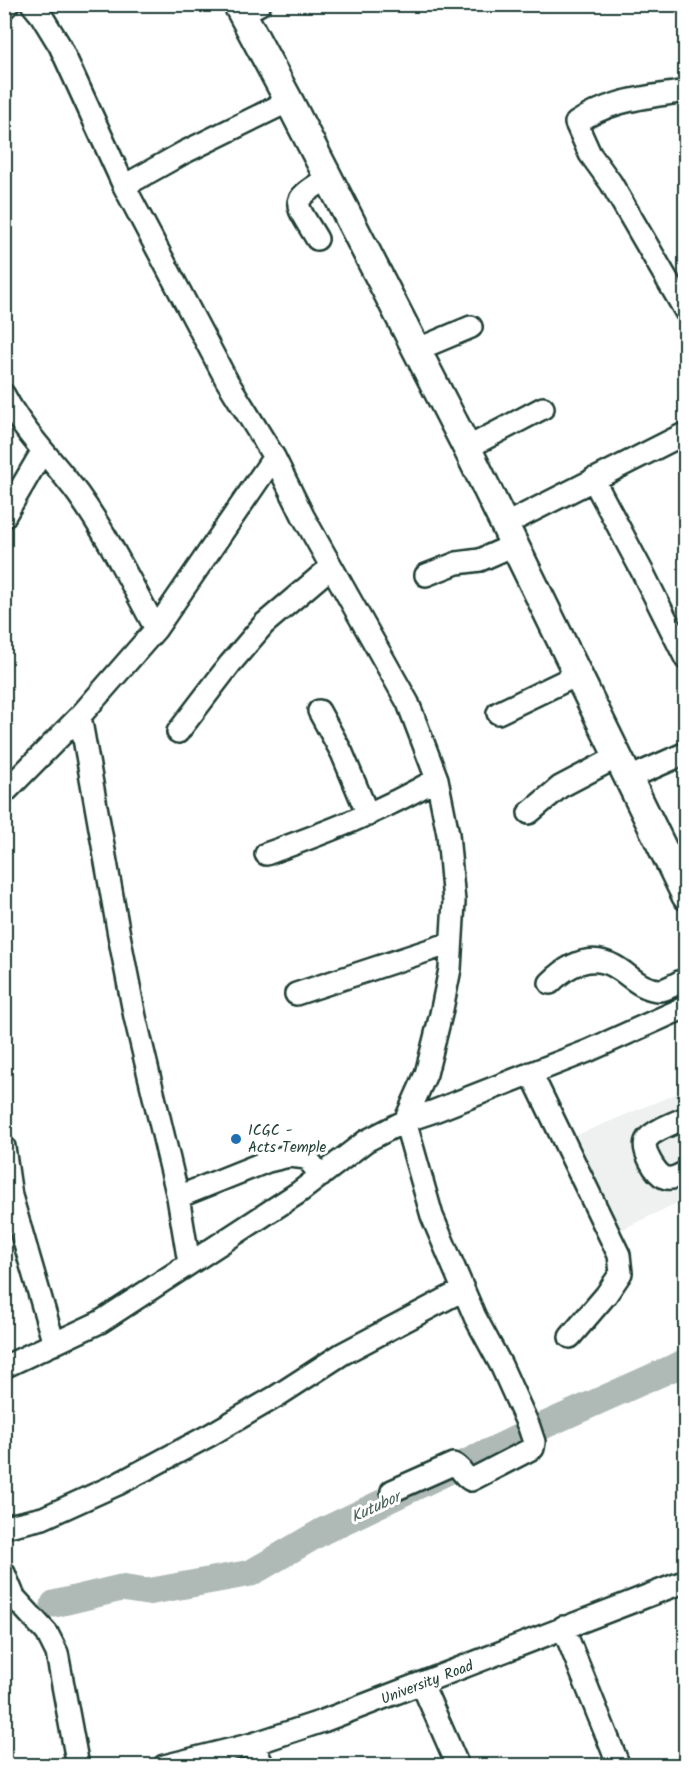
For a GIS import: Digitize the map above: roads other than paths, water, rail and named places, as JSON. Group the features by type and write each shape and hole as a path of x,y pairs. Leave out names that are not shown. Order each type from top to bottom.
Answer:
{"main road":[{"path":"247,7 290,102 467,448 622,768 679,867 686,896"}],"street":[{"path":"4,8 8,4"},
{"path":"32,4 60,46 124,186 227,381 274,457 303,516 408,704 437,779 448,834 454,902 450,969 426,1074 405,1121 432,1216 463,1290 532,1434 533,1448 471,1480 453,1464 392,1491"},
{"path":"686,91 616,102 591,113 576,123 590,154 611,183 686,312"},
{"path":"124,186 183,153 290,102"},
{"path":"317,239 298,206 299,198 304,192 328,178"},
{"path":"416,350 471,327"},
{"path":"4,394 14,413 42,452 77,493 103,533 156,629"},
{"path":"467,448 543,408"},
{"path":"426,575 457,563 480,560 509,535 593,479 686,433"},
{"path":"4,517 42,452"},
{"path":"4,793 80,716 156,629 274,457"},
{"path":"593,479 686,659"},
{"path":"178,732 264,624 331,567"},
{"path":"498,713 577,675"},
{"path":"319,711 342,753 368,815"},
{"path":"80,716 135,1017 178,1197 189,1263"},
{"path":"529,813 560,787 622,768 686,753"},
{"path":"266,854 400,801 437,779"},
{"path":"296,994 451,943"},
{"path":"550,982 578,962 594,960 613,965 629,978 662,991 686,979"},
{"path":"4,1367 100,1322 298,1193 366,1141 405,1121 588,1051 686,1007"},
{"path":"531,1073 619,1255 621,1273 606,1295 570,1336"},
{"path":"686,1118 651,1135 646,1141 645,1148 657,1172 664,1177 672,1179 686,1172"},
{"path":"4,1147 12,1196 54,1344"},
{"path":"178,1197 268,1161 289,1155 307,1158 321,1176"},
{"path":"4,1527 43,1518 118,1484 267,1401 342,1354 463,1290"},
{"path":"4,1573 14,1597 47,1633 57,1653 78,1766"},
{"name":"University Road","path":"164,1766 253,1744 323,1721 686,1581"},
{"path":"563,1627 619,1766"},
{"path":"422,1684 458,1766"},
{"path":"253,1744 263,1766"}],"waterway":[{"name":"Kutubor","path":"54,1604 121,1588 147,1592 251,1573 323,1531 545,1425 686,1362"}],"place":[{"name":"ICGC - Acts Temple","path":"236,1139"}]}
